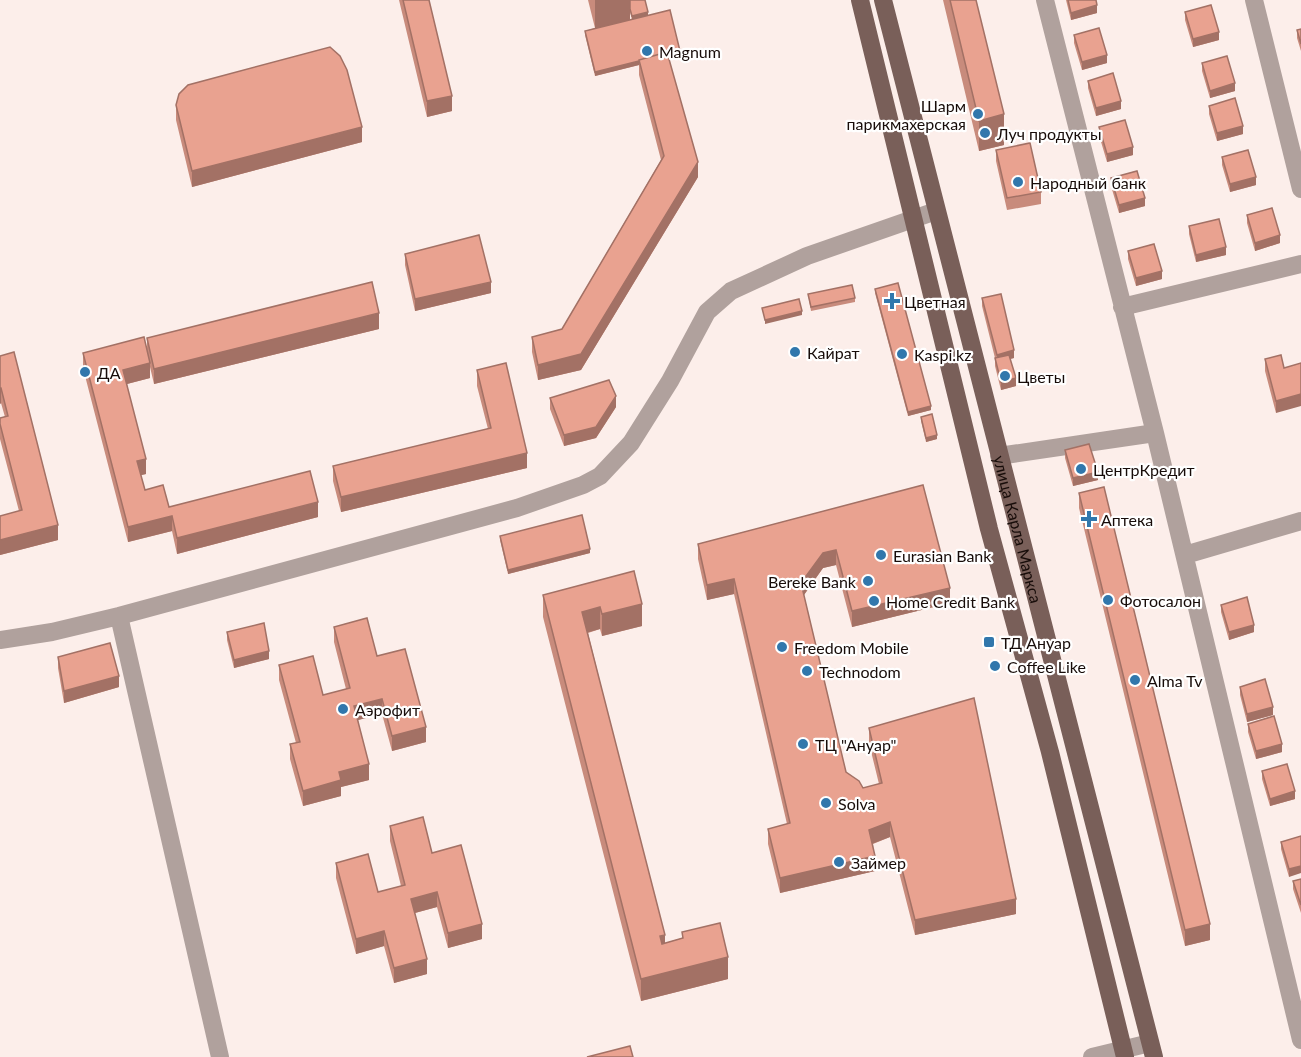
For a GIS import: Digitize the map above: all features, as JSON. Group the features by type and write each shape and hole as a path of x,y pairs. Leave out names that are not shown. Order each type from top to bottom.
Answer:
{"main road":[{"name":"улица Карла Маркса","path":"860,0 987,518 1050,752 1124,1053"},
{"name":"улица Карла Маркса","path":"883,0 1152,1050"}],"street":[{"path":"1045,0 1155,433 1301,1040"},
{"path":"1254,0 1301,189"},
{"path":"0,640 52,632 119,616 517,508 592,480 600,476 631,443 670,381 707,312 731,291 807,256 936,211"},
{"path":"1122,307 1301,264"},
{"path":"999,456 1155,433"},
{"path":"1185,555 1301,521"},
{"path":"119,616 220,1057"},
{"path":"1092,1057 1152,1050"}],"building":[{"path":"403,0 429,0 452,96 427,101"},
{"path":"630,0 645,0 648,12 632,16"},
{"path":"950,0 976,0 1004,114 979,121"},
{"path":"1068,0 1096,0 1097,5 1071,13"},
{"path":"1211,5 1219,32 1193,39 1185,12"},
{"path":"670,10 680,51 668,54 667,52 595,72 585,31"},
{"path":"1099,28 1107,55 1082,62 1074,35"},
{"path":"1301,29 1301,44 1297,30"},
{"path":"330,47 340,56 347,70 362,127 192,171 176,105 179,94 188,85"},
{"path":"667,52 698,162 581,354 538,365 532,337 562,329 664,156 639,60"},
{"path":"1227,56 1235,83 1210,91 1202,63"},
{"path":"1113,73 1121,101 1096,108 1088,81"},
{"path":"1235,98 1243,126 1217,133 1209,106"},
{"path":"1125,120 1133,147 1107,154 1099,127"},
{"name":"Народный банк","path":"1030,143 1041,192 1007,198 996,150"},
{"path":"1248,150 1256,177 1230,184 1222,157"},
{"path":"1137,171 1145,198 1119,205 1111,178"},
{"path":"1272,208 1280,235 1255,243 1247,215"},
{"path":"1219,219 1226,247 1196,255 1189,226"},
{"path":"479,235 491,282 415,299 405,254"},
{"path":"1154,244 1162,271 1136,278 1128,251"},
{"path":"372,282 379,313 154,369 147,338"},
{"path":"898,283 931,406 908,412 875,289"},
{"path":"852,285 855,298 811,307 808,294"},
{"path":"1001,294 1014,350 997,355 982,298"},
{"path":"799,299 802,311 765,320 762,308"},
{"path":"144,337 150,363 123,370 146,459 137,461 145,490 163,485 169,507 310,471 318,502 177,538 172,516 128,527 83,353"},
{"path":"14,352 58,525 0,540 0,516 22,510 0,424 0,418 8,416 0,388 0,356"},
{"path":"1009,355 1016,378 1001,382 995,358"},
{"path":"1281,355 1284,368 1301,363 1301,394 1276,401 1265,359"},
{"path":"506,363 527,453 341,497 333,466 491,428 477,370"},
{"path":"609,380 616,396 596,427 564,435 550,398"},
{"path":"932,414 937,435 926,438 921,417"},
{"name":"ЦентрКредит","path":"1089,444 1098,472 1073,478 1065,450"},
{"path":"923,485 950,588 852,611 836,550 823,553 801,583 846,772 859,781 863,788 882,783 869,728 974,698 1016,899 915,920 890,822 869,830 875,856 780,878 768,829 790,823 734,579 707,585 698,544"},
{"path":"1104,487 1210,924 1185,930 1079,493"},
{"path":"582,515 590,549 508,570 500,536"},
{"path":"634,571 642,604 602,614 600,607 582,612 665,935 660,936 662,944 683,938 682,932 720,923 728,957 641,979 543,595"},
{"path":"1247,597 1254,625 1229,632 1221,605"},
{"path":"367,618 377,656 405,649 426,727 392,736 382,699 354,706 369,764 339,772 341,780 303,791 290,744 300,742 279,665 313,656 323,695 350,688 334,627"},
{"path":"264,623 269,651 234,660 227,632"},
{"path":"110,643 119,676 64,691 58,657"},
{"path":"1265,679 1273,707 1247,714 1240,687"},
{"path":"1274,716 1282,744 1256,751 1248,724"},
{"path":"1287,764 1295,791 1270,799 1262,771"},
{"path":"423,817 432,853 461,845 482,924 448,933 437,892 411,899 427,959 394,968 384,931 356,939 336,863 368,854 378,892 405,885 390,826"},
{"path":"1301,836 1301,866 1289,869 1281,842"},
{"path":"1301,879 1301,905 1293,881"},
{"path":"630,1046 633,1057 587,1057"}],"place":[{"name":"Magnum","path":"647,51"},
{"name":"Шарм парикмахерская","path":"978,114"},
{"name":"Луч продукты","path":"985,133"},
{"name":"Народный банк","path":"1018,182"},
{"name":"Цветная","path":"892,301"},
{"name":"Кайрат","path":"795,352"},
{"name":"Kaspi.kz","path":"902,354"},
{"name":"ДА","path":"85,372"},
{"name":"Цветы","path":"1005,376"},
{"name":"ЦентрКредит","path":"1081,469"},
{"name":"Аптека","path":"1089,519"},
{"name":"Eurasian Bank","path":"881,555"},
{"name":"Bereke Bank","path":"868,581"},
{"name":"Фотосалон","path":"1108,600"},
{"name":"Home Credit Bank","path":"874,601"},
{"name":"ТД Ануар","path":"989,642"},
{"name":"Freedom Mobile","path":"782,647"},
{"name":"Coffee Like","path":"995,666"},
{"name":"Technodom","path":"807,671"},
{"name":"Alma Tv","path":"1135,680"},
{"name":"Аэрофит","path":"343,709"},
{"name":"ТЦ \"Ануар\"","path":"803,744"},
{"name":"Solva","path":"826,803"},
{"name":"Займер","path":"839,862"}]}
